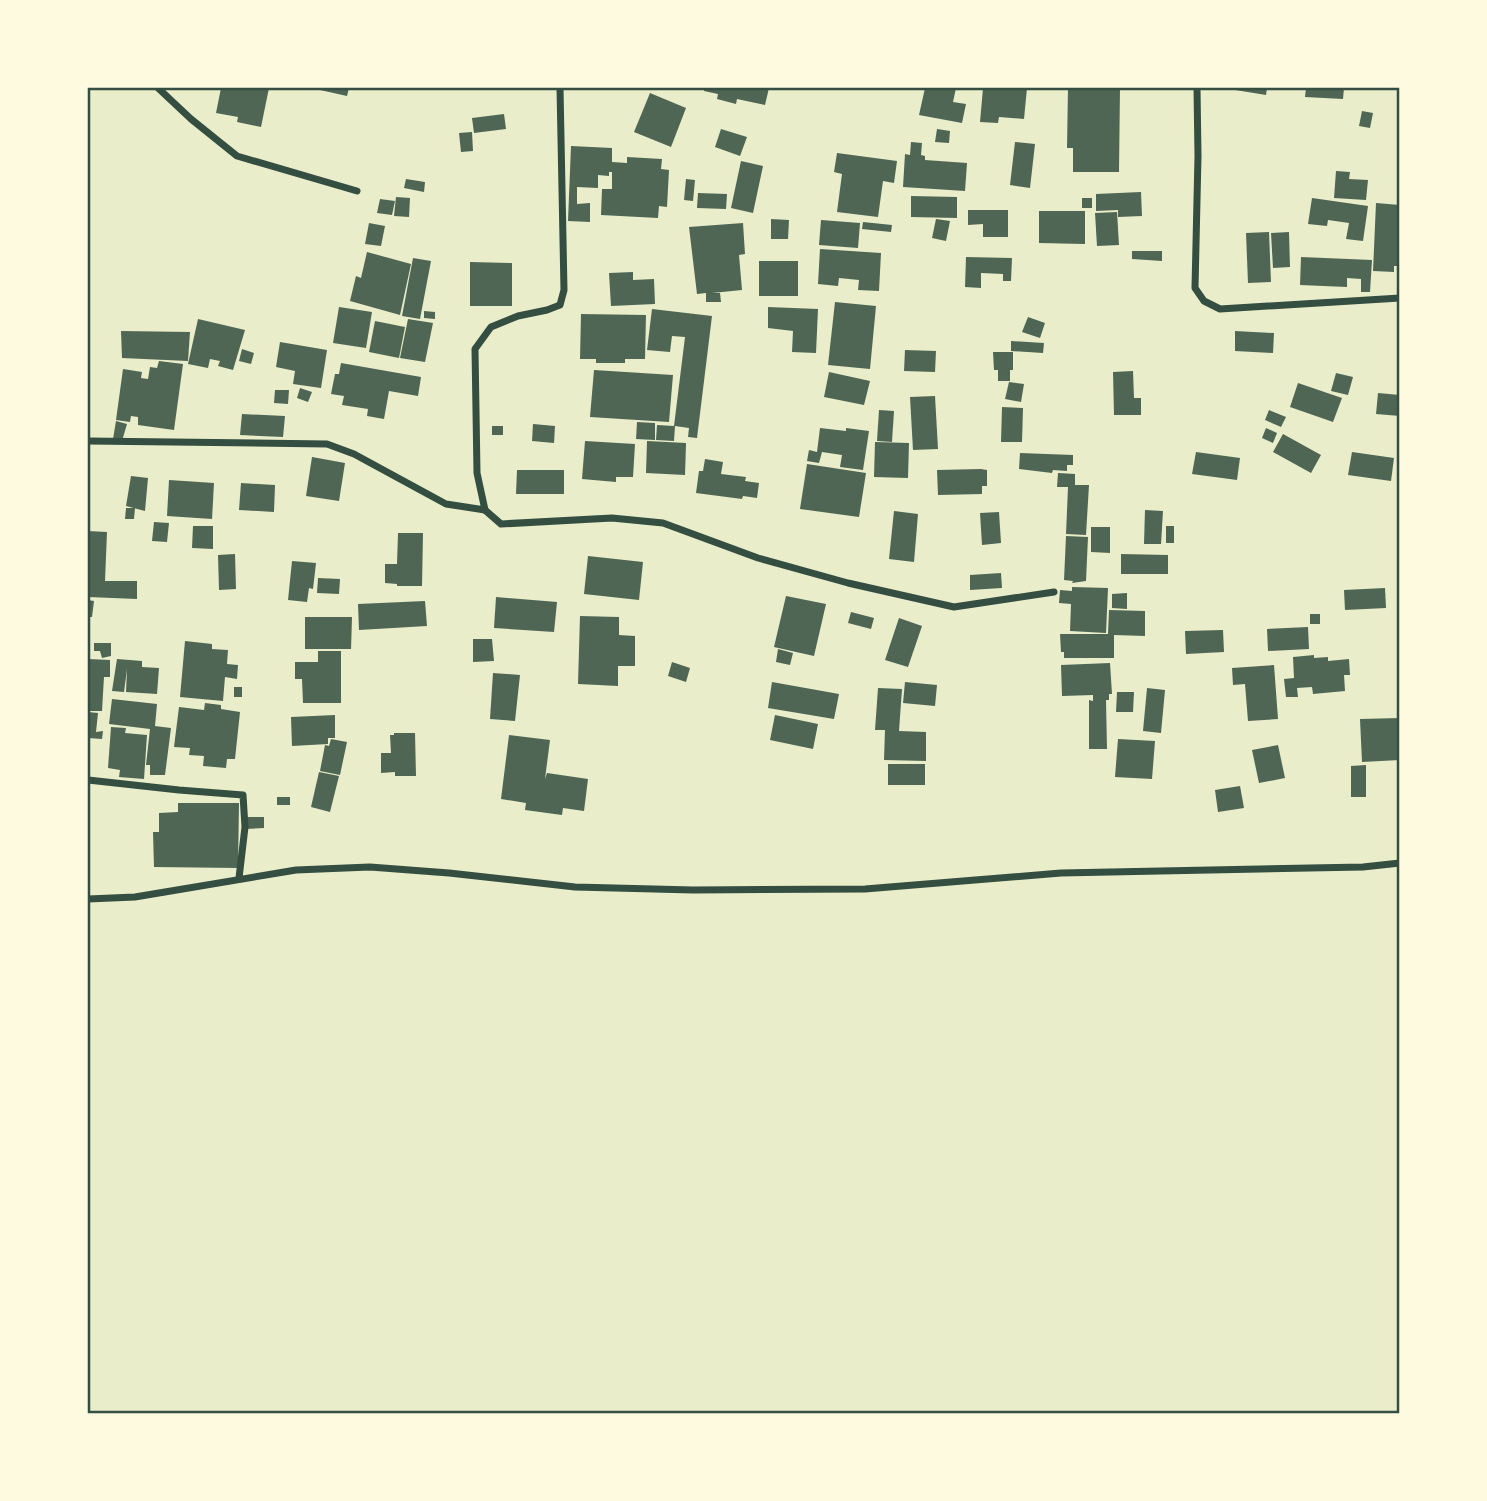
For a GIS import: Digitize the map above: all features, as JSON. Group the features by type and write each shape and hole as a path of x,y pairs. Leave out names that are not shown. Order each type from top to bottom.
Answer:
{"street":[{"path":"158,88 237,156 357,191"},
{"path":"485,510 477,473 475,349 491,327 518,316 560,305 564,290 560,88"},
{"path":"1197,88 1195,288 1205,300 1220,309 1399,298"},
{"path":"88,441 327,444 354,454 446,504 485,510 501,524 612,518 663,523 758,558 848,583 954,607 1055,592"},
{"path":"88,779 243,795 245,827 239,878"},
{"path":"88,899 135,897 296,870 370,867 575,887 693,890 851,889 1061,873 1363,867 1399,863"}],"building":[{"path":"221,88 269,88 261,127 237,122 238,117 216,113"},
{"path":"311,88 349,88 347,96"},
{"path":"704,88 769,88 765,105 737,99 736,104 717,99 718,94 704,91"},
{"path":"925,88 956,88 953,102 966,104 962,123 919,115"},
{"path":"983,88 1027,88 1024,119 999,117 998,123 980,122"},
{"path":"1068,88 1120,88 1119,172 1073,172 1073,148 1067,148"},
{"path":"1223,88 1267,88 1266,95"},
{"path":"1306,88 1344,88 1343,99 1305,97"},
{"path":"650,93 686,108 671,147 634,132"},
{"path":"1362,111 1373,113 1370,128 1359,126"},
{"path":"504,114 506,129 474,133 472,118"},
{"path":"721,129 747,137 740,156 715,147"},
{"path":"937,129 950,131 949,143 935,142"},
{"path":"472,132 473,151 461,152 459,133"},
{"path":"911,142 922,143 921,155 925,156 925,160 967,163 965,191 903,187 905,154 910,155"},
{"path":"1015,142 1035,144 1030,188 1010,185"},
{"path":"571,146 612,148 612,162 627,163 627,157 662,159 661,169 669,170 667,207 659,206 658,218 601,215 602,189 612,189 612,172 609,172 609,176 598,175 598,188 577,187 577,204 590,203 590,222 568,221"},
{"path":"837,153 897,161 894,183 883,181 878,217 837,212 842,174 834,172"},
{"path":"741,161 763,166 753,213 731,208"},
{"path":"1336,171 1350,172 1349,179 1368,180 1366,200 1334,198"},
{"path":"406,179 425,182 424,192 404,188"},
{"path":"686,179 695,180 693,201 684,200"},
{"path":"1141,192 1142,216 1118,217 1118,210 1096,211 1096,194"},
{"path":"698,193 727,194 726,209 697,208"},
{"path":"911,196 957,197 957,218 911,217"},
{"path":"396,197 410,198 409,217 394,216"},
{"path":"1082,198 1092,198 1092,208 1082,208"},
{"path":"1312,198 1368,206 1363,241 1346,239 1349,223 1328,220 1327,226 1308,224"},
{"path":"380,199 395,201 392,215 377,213"},
{"path":"1376,203 1400,205 1400,266 1394,266 1394,272 1373,271"},
{"path":"968,210 1008,210 1008,237 983,237 983,224 968,225"},
{"path":"1039,211 1085,211 1085,244 1039,243"},
{"path":"1117,212 1119,245 1097,246 1095,213"},
{"path":"771,219 789,220 788,239 771,239"},
{"path":"936,219 950,221 946,241 932,238"},
{"path":"821,220 860,223 858,248 819,245"},
{"path":"863,222 892,225 891,232 862,229"},
{"path":"369,223 385,226 381,246 365,244"},
{"path":"743,223 745,254 739,255 742,290 712,293 720,293 721,302 706,302 706,293 697,294 689,227"},
{"path":"1269,232 1271,282 1248,283 1246,233"},
{"path":"1289,232 1290,267 1273,268 1271,233"},
{"path":"820,249 881,253 879,291 858,290 859,280 839,278 838,286 818,284"},
{"path":"1132,251 1162,251 1162,261 1132,259"},
{"path":"367,252 411,264 400,315 350,301 356,276 361,278"},
{"path":"966,257 1012,258 1011,281 1003,281 1003,274 981,273 981,288 965,287"},
{"path":"1301,257 1372,260 1370,292 1361,292 1361,279 1347,278 1347,287 1300,285"},
{"path":"413,258 431,261 420,319 402,316"},
{"path":"759,261 798,261 798,296 759,296"},
{"path":"470,262 512,263 512,306 470,306"},
{"path":"633,272 633,280 654,279 655,304 611,306 609,273"},
{"path":"835,302 876,306 870,369 828,365"},
{"path":"339,307 372,312 366,348 333,343"},
{"path":"768,307 818,309 816,353 792,352 793,331 768,328"},
{"path":"652,309 712,316 697,438 688,437 689,428 675,426 674,441 656,440 657,425 674,426 685,337 672,336 670,352 647,350"},
{"path":"424,311 435,312 435,319 424,318"},
{"path":"581,314 646,315 645,359 625,359 625,363 596,363 596,359 580,359"},
{"path":"1028,317 1045,323 1040,338 1022,332"},
{"path":"198,319 245,330 233,370 218,366 220,361 210,359 208,368 188,364"},
{"path":"408,319 433,323 425,362 400,358"},
{"path":"375,321 405,327 399,358 369,352"},
{"path":"121,331 190,332 188,361 122,358"},
{"path":"1235,331 1274,333 1273,353 1235,351"},
{"path":"1011,341 1044,343 1043,353 1011,351"},
{"path":"280,342 327,350 321,388 293,384 295,371 276,367"},
{"path":"242,349 254,353 251,364 239,361"},
{"path":"905,350 936,351 935,372 904,371"},
{"path":"993,352 1013,352 1010,381 998,381"},
{"path":"159,361 183,364 174,430 138,425 138,417 131,416 130,422 116,420 123,369 142,372 141,378 148,379 150,367 157,368"},
{"path":"341,363 421,377 418,396 389,391 384,419 367,416 368,409 342,405 344,396 331,394 335,374 339,374"},
{"path":"594,370 673,375 669,422 590,417"},
{"path":"1133,371 1134,398 1141,398 1141,415 1114,415 1113,372"},
{"path":"829,372 870,381 864,405 824,397"},
{"path":"1336,373 1353,377 1348,395 1331,391"},
{"path":"1009,382 1024,384 1021,402 1005,399"},
{"path":"1298,383 1342,398 1333,422 1290,407"},
{"path":"300,388 312,392 308,402 297,398"},
{"path":"275,390 289,390 288,404 274,403"},
{"path":"1378,393 1400,395 1400,416 1376,414"},
{"path":"935,396 938,449 913,450 910,397"},
{"path":"1002,407 1023,408 1022,442 1001,442"},
{"path":"879,410 894,411 892,442 877,441"},
{"path":"1269,410 1286,417 1281,427 1265,420"},
{"path":"242,414 285,416 283,437 240,435"},
{"path":"116,421 127,424 122,441 113,439"},
{"path":"637,422 655,423 655,440 636,439"},
{"path":"533,424 555,426 554,443 532,441"},
{"path":"492,426 503,426 503,435 492,435"},
{"path":"820,428 869,431 863,470 840,467 842,455 822,452 819,463 807,461 809,450 817,452"},
{"path":"1266,428 1277,433 1273,443 1262,438"},
{"path":"1283,434 1321,455 1311,473 1273,452"},
{"path":"585,441 635,444 633,477 616,477 616,482 582,479"},
{"path":"647,441 686,443 685,475 646,473"},
{"path":"875,442 909,443 908,478 874,477"},
{"path":"1196,452 1240,458 1237,480 1192,474"},
{"path":"1352,452 1394,458 1391,481 1348,475"},
{"path":"1020,453 1073,455 1073,465 1067,465 1067,471 1053,470 1052,473 1019,469"},
{"path":"312,457 345,463 339,501 306,496"},
{"path":"705,459 723,462 721,474 746,477 745,481 759,483 757,498 743,496 742,499 696,493 699,471 703,471"},
{"path":"807,464 866,473 859,517 800,509"},
{"path":"517,470 564,470 564,494 516,494"},
{"path":"937,470 987,470 987,486 982,486 982,494 938,495"},
{"path":"1058,473 1075,474 1075,485 1089,485 1086,535 1066,534 1068,487 1057,487"},
{"path":"131,476 148,478 145,511 126,506"},
{"path":"169,480 214,483 212,519 167,516"},
{"path":"241,483 275,485 274,512 239,510"},
{"path":"126,508 135,508 134,519 125,519"},
{"path":"1145,510 1163,511 1161,544 1144,544"},
{"path":"894,511 918,514 914,562 889,559"},
{"path":"999,512 1001,543 982,545 980,513"},
{"path":"154,522 169,523 167,542 152,541"},
{"path":"193,526 213,526 213,549 192,548"},
{"path":"1166,526 1174,526 1174,543 1166,543"},
{"path":"1091,527 1110,527 1110,553 1091,552"},
{"path":"88,531 107,532 105,581 137,581 137,599 88,597"},
{"path":"398,533 423,533 422,586 385,583 385,564 397,564"},
{"path":"1066,536 1088,537 1086,581 1072,583 1073,581 1064,580"},
{"path":"235,554 236,589 219,590 218,555"},
{"path":"1121,554 1168,555 1168,574 1121,574"},
{"path":"588,556 643,562 639,600 584,594"},
{"path":"292,561 316,563 313,589 309,588 307,602 288,600"},
{"path":"1001,573 1002,588 970,590 970,575"},
{"path":"318,578 340,579 339,594 317,593"},
{"path":"1072,587 1108,588 1106,633 1070,631 1071,604 1059,603 1060,590 1072,591"},
{"path":"1385,588 1386,608 1345,610 1344,590"},
{"path":"1127,593 1127,609 1112,608 1112,594"},
{"path":"786,596 826,604 814,656 774,647"},
{"path":"496,597 557,602 554,632 494,628"},
{"path":"88,600 94,601 92,617 88,617"},
{"path":"425,601 427,626 359,630 358,604"},
{"path":"1109,610 1145,611 1145,636 1114,635 1114,658 1064,658 1060,634 1108,634"},
{"path":"851,612 874,618 871,629 848,623"},
{"path":"1310,614 1320,614 1320,624 1310,624"},
{"path":"580,616 619,617 619,635 635,636 635,666 618,666 618,686 578,684"},
{"path":"305,617 352,617 351,649 305,649"},
{"path":"899,618 922,626 908,667 885,660"},
{"path":"1308,627 1309,649 1268,651 1267,629"},
{"path":"1223,630 1224,652 1186,654 1185,631"},
{"path":"473,639 492,639 494,661 473,662"},
{"path":"185,641 212,644 212,649 228,650 227,664 238,665 237,679 225,677 223,701 180,697"},
{"path":"94,643 111,643 111,656 102,658 100,651 94,651"},
{"path":"778,649 793,653 790,665 776,662"},
{"path":"318,651 341,651 341,703 303,703 302,679 295,679 295,662 318,662"},
{"path":"1314,655 1314,658 1328,657 1328,661 1349,659 1350,675 1344,675 1345,691 1313,694 1312,687 1297,688 1298,697 1286,697 1284,679 1294,678 1293,657"},
{"path":"88,659 110,660 110,677 104,677 102,711 88,711"},
{"path":"117,659 142,661 142,667 159,668 157,694 126,692 127,669 124,692 112,691"},
{"path":"672,662 690,668 686,682 668,676"},
{"path":"1110,663 1112,694 1109,694 1109,700 1106,700 1107,749 1089,749 1089,700 1093,701 1093,695 1062,696 1061,665"},
{"path":"1274,665 1278,719 1248,721 1245,684 1233,685 1232,668"},
{"path":"493,673 520,675 515,721 490,719"},
{"path":"772,682 839,694 834,719 768,708"},
{"path":"905,682 937,685 935,706 903,703"},
{"path":"234,687 242,687 242,697 234,697"},
{"path":"878,688 902,689 899,731 926,732 926,761 884,760 885,730 875,730"},
{"path":"1147,688 1165,690 1161,733 1143,731"},
{"path":"1117,692 1134,692 1133,712 1116,712"},
{"path":"112,699 157,704 155,726 171,728 165,775 150,775 150,765 146,765 150,729 109,724"},
{"path":"205,703 240,712 235,759 227,759 226,768 203,766 204,756 189,755 190,748 174,747 179,707 204,710"},
{"path":"88,712 98,713 96,732 103,731 102,739 88,738"},
{"path":"335,715 335,738 328,738 328,744 292,746 291,717"},
{"path":"775,715 818,724 813,749 770,740"},
{"path":"1400,718 1400,760 1362,762 1360,719"},
{"path":"111,727 126,728 125,733 147,735 144,779 119,777 120,770 108,768"},
{"path":"415,733 416,776 395,776 395,772 381,773 381,753 391,753 390,735"},
{"path":"509,735 550,740 545,779 547,773 588,779 584,811 563,808 562,815 525,810 526,803 501,799"},
{"path":"331,739 347,742 340,775 320,771 325,745 329,746"},
{"path":"1118,739 1155,741 1152,779 1115,777"},
{"path":"1278,745 1285,778 1259,783 1252,750"},
{"path":"888,764 925,764 925,785 888,785"},
{"path":"1366,765 1366,797 1351,797 1351,766"},
{"path":"319,772 339,776 330,812 311,807"},
{"path":"1240,786 1244,808 1218,812 1215,790"},
{"path":"277,797 290,797 290,805 277,805"},
{"path":"178,803 239,803 238,868 154,867 153,832 159,832 159,813 178,812"},
{"path":"247,817 264,817 264,828 246,829"}]}
